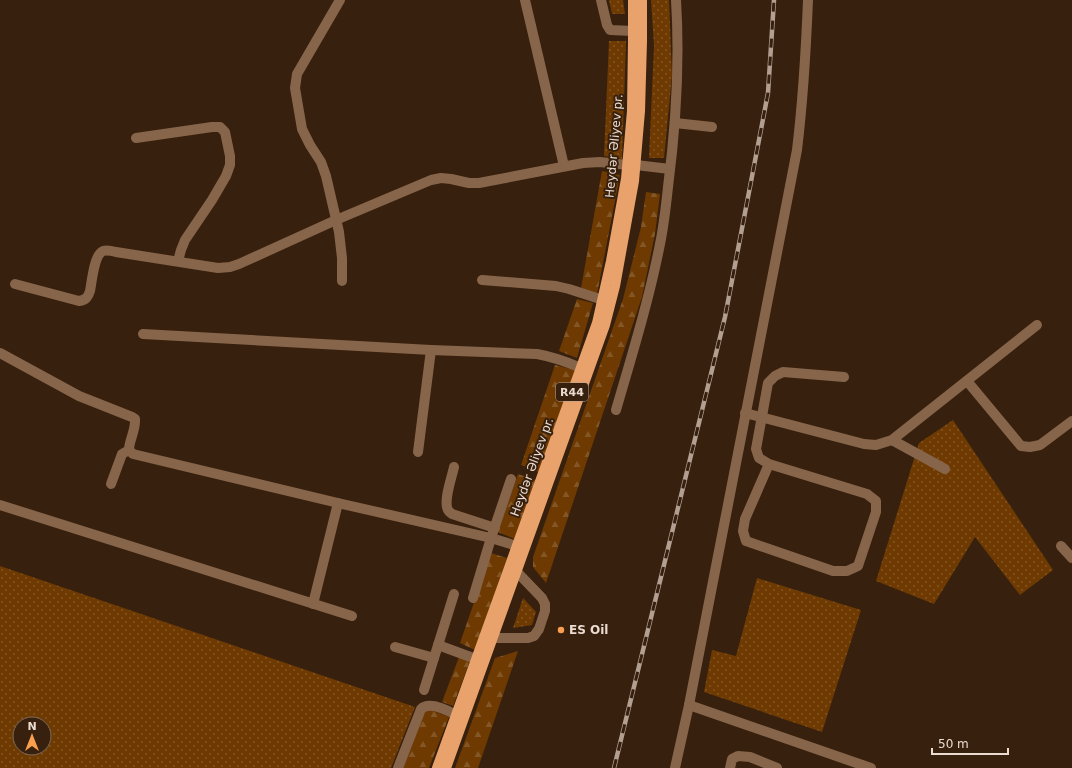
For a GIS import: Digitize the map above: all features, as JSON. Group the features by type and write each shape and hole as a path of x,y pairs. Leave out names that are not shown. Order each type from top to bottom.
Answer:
{"main road":[{"name":"Heydər Əliyev pr.","path":"446,768 605,325 620,262 634,181 632,165 633,0"},
{"name":"Heydər Əliyev pr.","path":"437,768 597,323 611,261 626,179 632,165 640,111 642,0"}],"street":[{"path":"340,0 297,74 295,88 302,129 321,162 326,176 339,232 342,258 342,281"},
{"path":"525,0 564,166"},
{"path":"601,0 607,25 610,30 633,31"},
{"path":"616,410 643,318 661,243 675,123 678,72 678,26 676,0"},
{"path":"675,768 689,705 797,150 802,102 808,0"},
{"path":"675,123 712,127"},
{"path":"136,138 212,127 220,127 225,132 230,156 230,165 226,176 212,200 185,240 178,262"},
{"path":"15,284 79,301 84,300 88,296 97,257 102,252 108,250 218,268 230,267 240,264 336,220 431,180 440,178 451,179 469,184 479,184 564,166 600,162 670,169"},
{"path":"482,280 556,286 603,300"},
{"path":"745,413 864,444 876,445 892,440 1037,326"},
{"path":"143,334 431,350 537,354 553,356 581,368"},
{"path":"418,452 431,350"},
{"path":"0,353 79,396 132,417 136,424 129,450"},
{"path":"769,464 745,519 744,531 746,541 833,571 847,571 858,566 876,512 876,501 868,494 769,464 759,458 756,449 768,383 775,376 783,372 844,377"},
{"path":"967,381 1022,446 1030,448 1040,445 1072,421"},
{"path":"892,440 945,469"},
{"path":"111,484 122,454 129,450"},
{"path":"129,450 133,454 491,538 517,546"},
{"path":"454,467 446,503 448,509 452,514 494,528"},
{"path":"474,598 494,528 511,479"},
{"path":"313,604 338,503"},
{"path":"0,505 352,616"},
{"path":"1061,546 1072,558"},
{"path":"493,638 528,638 534,636 539,629 545,610 545,604 542,598 517,572"},
{"path":"424,690 454,594"},
{"path":"438,645 476,659"},
{"path":"395,647 434,658"},
{"path":"398,768 421,709 424,706 429,705 456,714"},
{"path":"689,705 871,768"},
{"path":"730,768 732,759 738,756 750,757 777,768"}],"green space":[{"path":"609,0 623,0 625,14 612,14"},
{"path":"651,0 669,0 672,75 664,158 649,158 654,46"},
{"path":"609,41 626,41 622,159 604,156"},
{"path":"602,171 620,175 597,294 581,288"},
{"path":"646,192 660,194 655,234 642,297 546,583 533,567 533,557 623,299 641,227"},
{"path":"577,299 593,303 577,358 559,351"},
{"path":"555,365 575,370 541,473 521,465"},
{"path":"953,420 1053,570 1020,595 975,537 934,604 876,581 919,443"},
{"path":"518,474 538,481 517,540 498,532"},
{"path":"491,553 507,558 475,650 460,643"},
{"path":"0,566 415,707 391,768 0,768"},
{"path":"757,578 861,610 822,732 704,692 712,650 736,656"},
{"path":"523,598 536,612 532,625 513,628"},
{"path":"518,651 478,768 455,768 495,658"},
{"path":"459,657 470,661 453,706 442,702"},
{"path":"426,708 449,717 429,768 403,768"}],"railway":[{"path":"614,768 725,317 768,93 774,0"}],"place":[{"name":"ES Oil","path":"561,630"}]}
